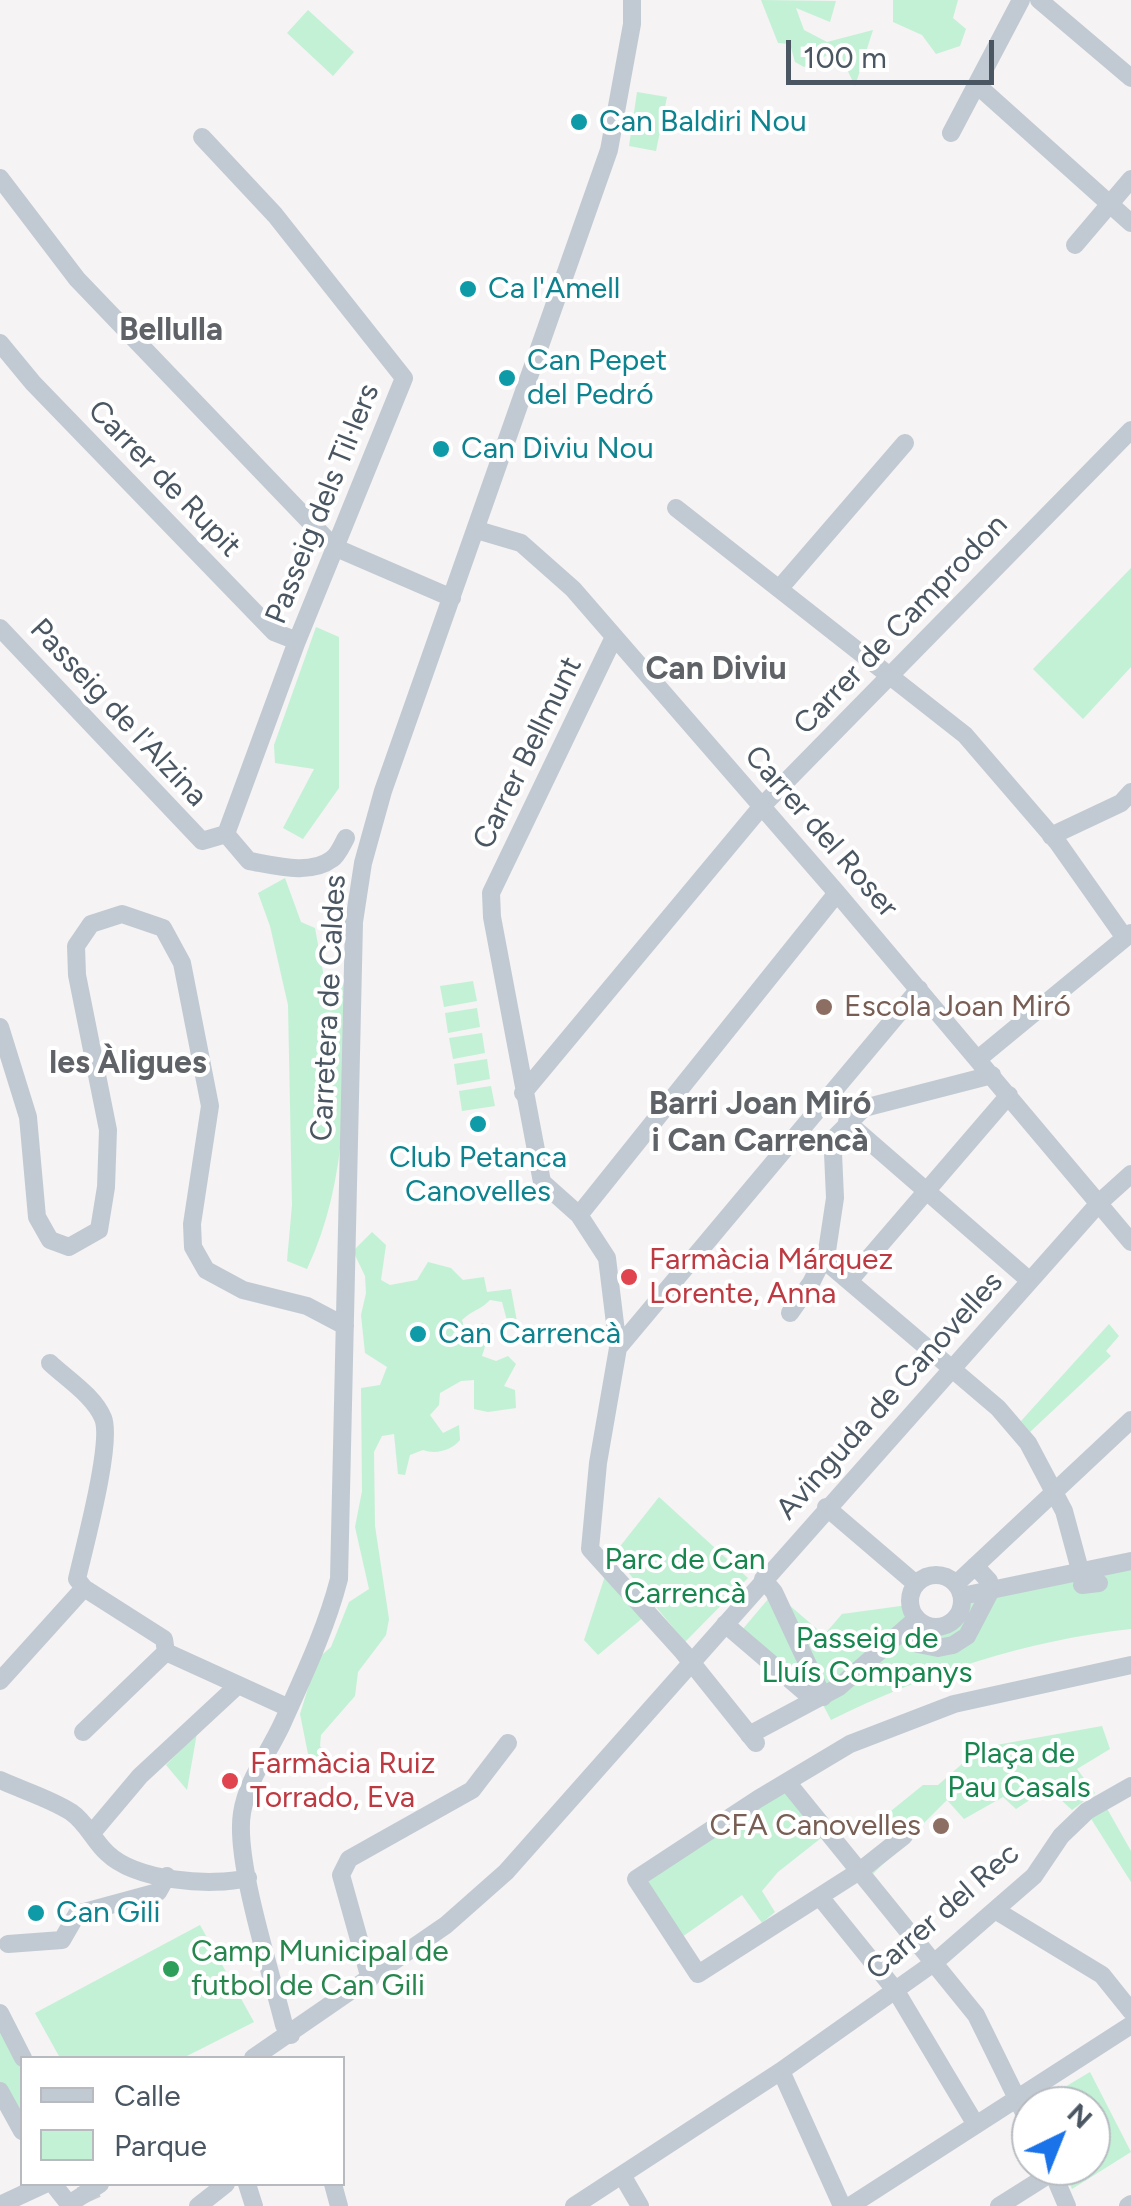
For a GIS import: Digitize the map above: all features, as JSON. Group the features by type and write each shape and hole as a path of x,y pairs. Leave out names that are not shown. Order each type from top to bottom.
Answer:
{"street":[{"name":"Carretera de Caldes","path":"291,2035 284,2025 248,1878 241,1815 249,1785 328,1622 339,1579 354,922 358,892 383,791 610,150 632,24 632,0"},
{"path":"951,133 1022,0"},
{"path":"1039,0 1131,78"},
{"path":"976,84 1131,223"},
{"name":"Passeig dels Til·lers","path":"202,137 276,215 404,378 334,548 226,834"},
{"path":"0,178 77,279 334,548 452,598"},
{"path":"1075,245 1131,179"},
{"name":"Carrer de Rupit","path":"0,343 274,632 298,641"},
{"name":"Carrer de Camprodon","path":"523,1093 762,806 1131,430"},
{"path":"780,589 905,443"},
{"path":"676,508 965,734 1052,836 1128,936 978,1059"},
{"name":"Carrer del Roser","path":"477,530 521,543 536,554 614,636 838,893 1131,1242"},
{"name":"Passeig de l'Alzina","path":"0,628 202,841 226,834 249,861 287,868 316,866 333,859 346,838"},
{"name":"Carrer Bellmunt","path":"523,1093 490,894 614,636"},
{"path":"1052,836 1120,803 1131,792"},
{"path":"578,1215 838,893"},
{"path":"0,1026 28,1117 36,1217 50,1240 69,1246 99,1230 106,1187 108,1130 77,975 76,946 91,924 122,914 163,928 182,963 210,1106 192,1224 193,1247 206,1270 244,1290 307,1306 344,1326"},
{"path":"618,1348 919,989"},
{"path":"790,1313 824,1260 835,1198 833,1153 836,1136 847,1122 864,1108 992,1075"},
{"path":"523,1093 542,1182 578,1215 607,1258 618,1348 598,1463 590,1549 752,1739 839,1687 909,1625 948,1625 960,1613 959,1590 976,1566 1131,1420"},
{"path":"850,1280 1009,1095"},
{"path":"847,1122 1030,1281"},
{"name":"Avinguda de Canovelles","path":"259,2056 446,1925 506,1872 826,1508 1100,1202 1131,1174"},
{"path":"824,1260 998,1408 1028,1443 1056,1491 1087,1579"},
{"path":"0,1681 81,1584 103,1455 105,1422 95,1405 50,1363"},
{"path":"826,1508 916,1584"},
{"path":"976,1566 991,1590 981,1604 977,1622 960,1641 946,1647 913,1642 910,1598 923,1578 940,1575 959,1590 991,1590 1087,1579 1131,1561"},
{"path":"763,1579 774,1592 823,1697"},
{"path":"81,1584 164,1638 166,1652"},
{"path":"725,1624 808,1695 823,1697"},
{"path":"166,1652 289,1708"},
{"path":"83,1732 166,1652"},
{"path":"904,1836 861,1870 698,1974 636,1879 850,1744 954,1704 1131,1665"},
{"path":"92,1833 140,1776 237,1686"},
{"path":"370,1979 341,1875 349,1859 472,1790 508,1743"},
{"path":"0,1780 69,1811 106,1852 123,1864 213,1883 248,1878"},
{"path":"787,1782 976,2015 1011,2088"},
{"name":"Carrer del Rec","path":"574,2206 781,2071 935,1962 1034,1876 1061,1836 1087,1811 1131,1786"},
{"path":"8,1944 62,1940 77,1914 158,1892 168,1876"},
{"path":"820,1897 896,1990 976,2124"},
{"path":"995,1910 1102,1975 1131,2011"},
{"path":"0,2013 22,2056"},
{"path":"1038,2086 1131,2025"},
{"path":"781,2071 842,2206"},
{"path":"0,2091 20,2126"},
{"path":"850,2206 1011,2104"},
{"path":"622,2175 640,2206"},
{"path":"0,2206 40,2186"},
{"path":"69,2204 97,2186"},
{"path":"198,2206 223,2186"},
{"path":"999,2206 1027,2186"}],"green space":[{"path":"761,0 836,1 830,22 796,8 804,30 827,42 873,30 855,86 842,59 832,53 804,67 795,62 790,44 778,43"},
{"path":"893,0 958,0 953,18 966,29 960,46 936,54 922,35 893,22"},
{"path":"308,10 354,52 333,76 287,33"},
{"path":"637,92 667,97 656,151 629,146"},
{"path":"1131,568 1131,667 1083,719 1033,669"},
{"path":"316,627 339,637 339,788 303,839 283,828 314,769 275,763 274,745"},
{"path":"285,878 301,922 315,928 325,983 347,981 345,1091 338,1164 321,1235 307,1269 287,1261 292,1205 288,1005 270,926 258,893"},
{"path":"473,981 477,1001 444,1007 440,986"},
{"path":"477,1008 480,1027 448,1033 445,1013"},
{"path":"482,1033 485,1053 453,1059 449,1038"},
{"path":"487,1059 490,1079 457,1085 454,1064"},
{"path":"491,1086 495,1106 462,1111 459,1091"},
{"path":"372,1232 386,1245 381,1280 390,1285 417,1280 428,1262 451,1268 463,1280 484,1277 487,1292 511,1289 518,1327 509,1328 502,1302 490,1300 462,1320 467,1337 469,1330 483,1323 487,1340 482,1356 496,1361 508,1356 516,1364 504,1386 515,1390 516,1408 488,1412 474,1409 474,1380 461,1381 440,1393 439,1405 430,1415 443,1433 459,1425 460,1440 443,1451 423,1450 410,1455 405,1475 398,1474 394,1434 382,1436 374,1452 375,1526 389,1619 386,1635 358,1672 355,1696 321,1735 320,1746 330,1762 326,1770 308,1754 300,1714 317,1659 331,1647 349,1602 369,1589 355,1527 362,1491 361,1388 380,1385 387,1367 365,1353 361,1315 365,1276 353,1251"},
{"path":"1109,1324 1119,1336 1106,1351 1111,1356 1030,1432 1021,1421"},
{"name":"Parc de Can Carrencà","path":"659,1497 748,1578 685,1642 656,1607 598,1655 584,1640 605,1576 637,1610 650,1600 614,1554"},
{"name":"Passeig de Lluís Companys","path":"1131,1565 1131,1629 1053,1641 977,1661 902,1688 831,1720 822,1703 742,1630 774,1592 824,1635 842,1614 908,1605 920,1624 940,1632 962,1617 965,1600"},
{"name":"Plaça de Pau Casals","path":"1102,1726 1110,1749 1077,1769 1095,1793 1072,1810 1048,1788 1016,1809 1003,1797 964,1819 947,1800 873,1874 863,1859 889,1839 881,1819 923,1785 938,1785 974,1749"},
{"path":"197,1733 187,1790 166,1765"},
{"path":"790,1785 830,1831 778,1872 762,1891 775,1912 762,1923 742,1895 682,1937 642,1875"},
{"path":"1105,1805 1131,1851 1131,1882 1088,1814"},
{"name":"Camp Municipal de futbol de Can Gili","path":"200,1925 254,2022 187,2056 59,2056 35,2013"},
{"path":"0,2013 22,2056 20,2127 0,2091"},
{"path":"1090,2072 1097,2086 1067,2086"},
{"path":"1111,2113 1131,2152 1111,2165"}],"tunnel":[{"path":"86,2186 95,2206"}],"place":[{"name":"Can Baldiri Nou","path":"579,122"},
{"name":"Ca l'Amell","path":"468,289"},
{"name":"Can Pepet del Pedró","path":"507,378"},
{"name":"Can Diviu Nou","path":"441,449"},
{"name":"Escola Joan Miró","path":"824,1007"},
{"name":"Club Petanca Canovelles","path":"478,1124"},
{"name":"Farmàcia Márquez Lorente, Anna","path":"629,1277"},
{"name":"Can Carrencà","path":"418,1334"},
{"name":"Farmàcia Ruiz Torrado, Eva","path":"230,1781"},
{"name":"CFA Canovelles","path":"941,1826"},
{"name":"Can Gili","path":"36,1913"},
{"name":"Camp Municipal de futbol de Can Gili","path":"171,1969"}],"district":[{"name":"Bellulla","path":"171,331"},
{"name":"Can Diviu","path":"716,670"},
{"name":"les Àligues","path":"128,1064"},
{"name":"Barri Joan Miró i Can Carrencà","path":"760,1124"}]}
